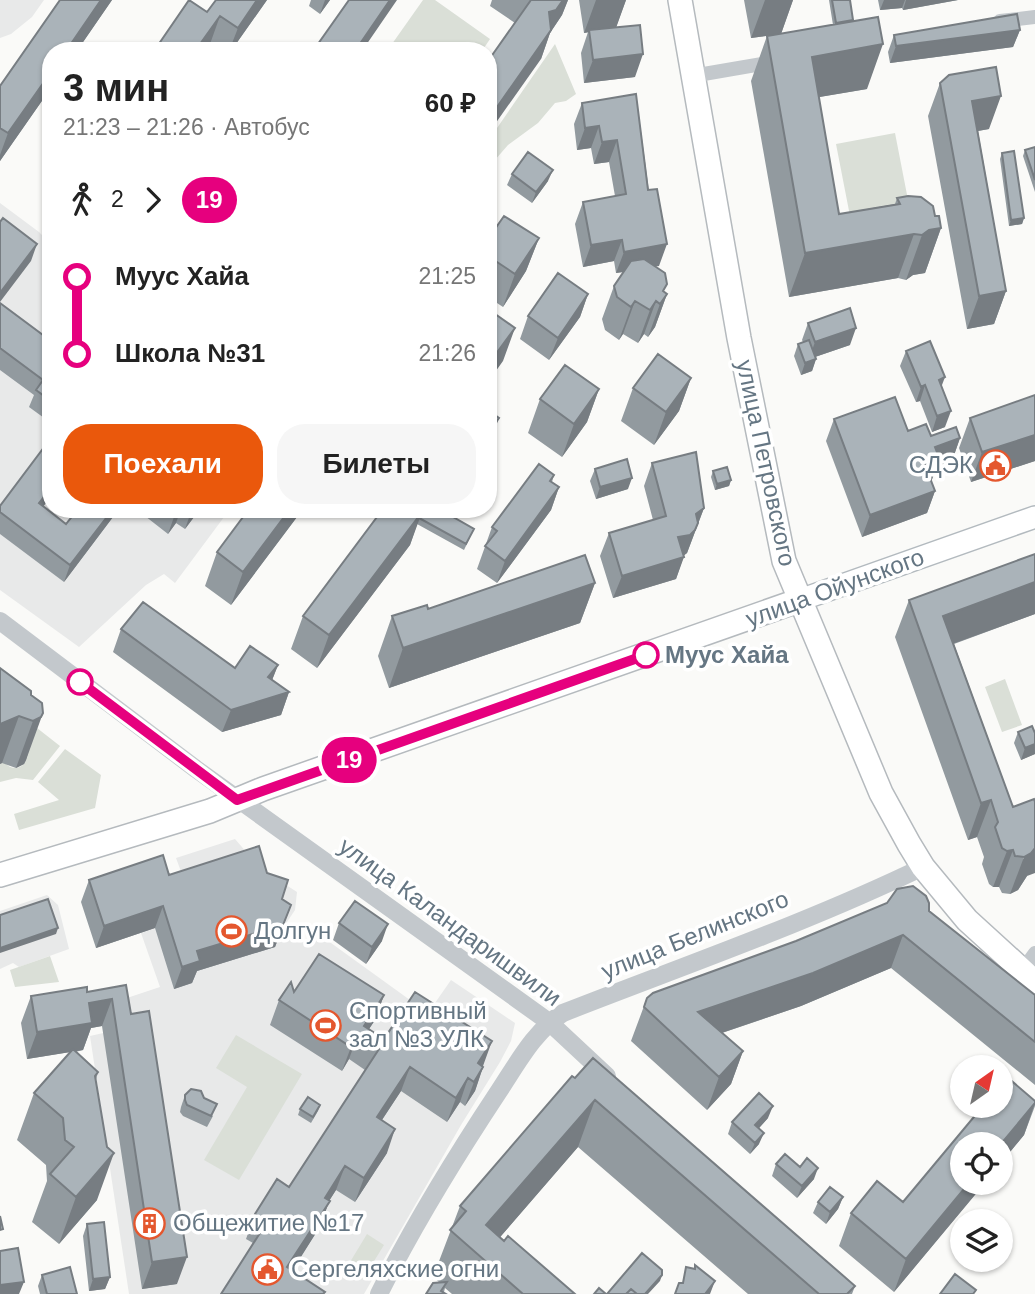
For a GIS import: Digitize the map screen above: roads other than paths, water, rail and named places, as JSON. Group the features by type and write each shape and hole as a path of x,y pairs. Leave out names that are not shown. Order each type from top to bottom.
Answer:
{"main road":[{"name":"улица Петровского","path":"680,0 739,338 780,544 800,600 881,793 923,867 967,920 1030,968"},
{"name":"улица Ойунского","path":"0,875 210,811 1035,517"}],"street":[{"path":"990,23 1035,17"},
{"path":"692,76 784,60"},
{"name":"улица Каландаришвили","path":"0,621 237,800 549,1022 623,1091"},
{"name":"улица Белинского","path":"379,1294 472,1132 549,1022 563,1013 773,931 891,883 923,867"}],"place":[{"name":"СДЭК","path":"996,465"},
{"name":"Муус Хайа","path":"646,655"},
{"name":"Долгун","path":"231,931"},
{"name":"Спортивный зал №3 УЛК","path":"326,1025"},
{"name":"Общежитие №17","path":"150,1223"},
{"name":"Сергеляхские огни","path":"268,1269"}]}
